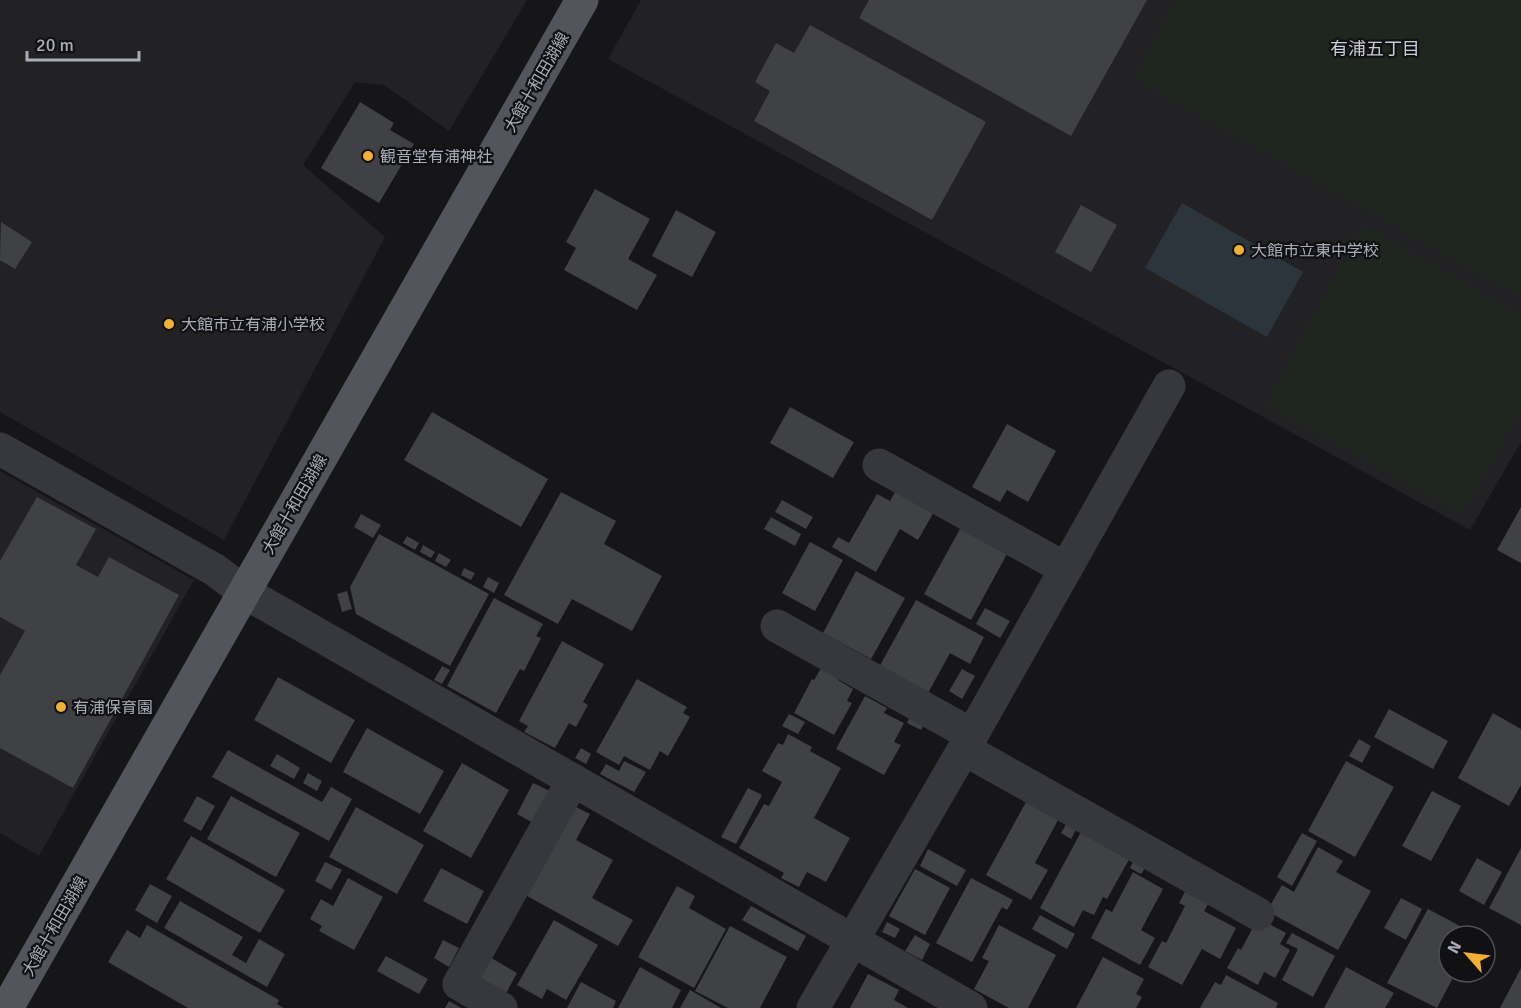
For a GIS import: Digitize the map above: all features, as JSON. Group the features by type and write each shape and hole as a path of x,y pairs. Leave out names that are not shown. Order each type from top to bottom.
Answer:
{"main road":[{"name":"大館十和田湖線","path":"7,1008 582,0"}],"street":[{"path":"813,1008 968,742 1169,386"},
{"path":"0,448 215,570 244,592 971,1008"},
{"path":"879,465 1065,569"},
{"path":"777,626 1258,914"},
{"path":"501,1008 459,984 573,780"}],"shaded area":[{"name":"大館市立有浦小学校","path":"0,0 527,0 449,131 384,85 355,82 303,165 385,237 224,540 0,412"},
{"name":"大館市立東中学校","path":"641,0 1521,0 1521,442 1470,530 608,59"},
{"path":"1176,0 1521,0 1521,293 1519,296 1134,78"},
{"path":"1182,203 1303,272 1267,337 1145,268"},
{"path":"1363,225 1521,316 1521,410 1462,514 1266,404"},
{"name":"有浦保育園","path":"0,471 194,580 39,856 0,833"}],"building":[{"path":"869,0 1147,0 1071,136 859,18"},
{"path":"810,25 986,122 932,220 754,121 770,91 755,82 776,43 794,53"},
{"name":"観音堂有浦神社","path":"360,102 394,123 390,130 414,144 379,203 321,168"},
{"path":"595,189 650,219 628,259 657,275 637,310 564,270 576,248 566,242"},
{"path":"1081,205 1117,225 1091,272 1055,252"},
{"path":"676,210 716,232 692,277 652,256"},
{"path":"1,222 32,242 15,269 0,260"},
{"path":"790,407 854,442 833,478 770,443"},
{"path":"432,412 548,479 521,527 404,460"},
{"path":"1007,424 1056,451 1028,502 1007,490 1000,502 972,487"},
{"path":"901,481 935,510 918,540 900,529 876,572 832,547 838,537 849,543 877,494 890,501"},
{"path":"561,492 616,521 604,544 662,576 632,631 572,599 558,624 504,595"},
{"name":"有浦保育園","path":"37,497 96,529 76,565 98,577 109,557 179,595 73,788 0,748 0,675 25,631 0,617 0,561"},
{"path":"782,500 813,517 806,529 775,512"},
{"path":"1521,507 1521,563 1497,550"},
{"path":"361,514 381,525 373,538 354,527"},
{"path":"771,517 801,534 795,546 764,529"},
{"path":"960,529 1007,554 971,620 924,594"},
{"path":"379,534 489,594 450,666 356,614 350,587"},
{"path":"407,536 419,543 415,550 403,543"},
{"path":"810,542 843,560 815,611 782,593"},
{"path":"423,545 435,552 431,558 420,552"},
{"path":"439,553 451,560 446,567 435,561"},
{"path":"464,568 475,573 471,580 461,575"},
{"path":"856,571 905,598 871,659 823,633"},
{"path":"488,577 499,583 494,593 483,587"},
{"path":"347,591 352,609 342,612 337,594"},
{"path":"494,598 543,624 536,636 541,638 524,671 520,669 496,713 447,686"},
{"path":"916,600 984,637 970,664 950,653 927,695 878,669"},
{"path":"985,608 1010,621 1000,638 976,624"},
{"path":"562,641 604,664 583,702 588,705 576,727 569,723 555,748 524,732 528,726 519,721"},
{"path":"823,665 841,675 838,680 853,689 847,701 852,703 834,735 794,713 812,679 814,680"},
{"path":"442,666 450,670 442,684 434,680"},
{"path":"962,669 975,676 962,699 949,691"},
{"path":"278,677 355,720 331,763 254,720"},
{"path":"637,679 687,707 683,713 690,717 668,756 660,751 650,770 624,756 619,765 596,752"},
{"path":"865,696 887,708 884,713 904,723 894,742 901,745 884,775 836,749"},
{"path":"1389,709 1448,741 1433,769 1374,737"},
{"path":"1493,713 1521,729 1521,785 1509,806 1458,778"},
{"path":"789,714 805,722 798,734 782,726"},
{"path":"911,715 925,722 921,730 907,723"},
{"path":"367,728 444,771 420,814 343,772"},
{"path":"788,734 812,747 810,751 841,768 814,818 850,838 826,882 807,872 799,887 781,878 784,873 739,848 764,804 769,806 782,782 762,771 778,743 783,745"},
{"path":"1359,739 1371,746 1362,763 1349,756"},
{"path":"581,748 591,754 586,764 575,758"},
{"path":"228,750 322,802 331,787 352,799 329,841 212,777"},
{"path":"277,754 300,768 294,779 270,766"},
{"path":"624,761 646,772 634,792 600,774 606,764 619,771"},
{"path":"1346,761 1394,787 1355,857 1308,831"},
{"path":"462,763 509,790 471,858 423,831"},
{"path":"308,773 322,781 317,791 303,783"},
{"path":"533,783 552,792 535,824 517,814"},
{"path":"748,788 762,795 736,844 721,837"},
{"path":"1432,791 1461,806 1431,861 1402,846"},
{"path":"197,796 215,806 201,831 183,821"},
{"path":"231,796 300,833 276,877 207,839"},
{"path":"1026,802 1058,820 1035,863 1048,870 1031,900 986,875"},
{"path":"356,807 424,845 397,894 329,857"},
{"path":"576,807 590,814 576,840 613,860 592,898 633,920 618,946 527,896"},
{"path":"1069,819 1079,824 1071,839 1061,833"},
{"path":"1082,830 1131,856 1107,899 1103,897 1094,915 1083,910 1074,927 1040,908"},
{"path":"1302,833 1317,841 1292,886 1277,877"},
{"path":"191,836 285,890 260,933 166,879"},
{"path":"1318,847 1343,861 1336,872 1371,891 1338,950 1267,911 1282,885 1294,892"},
{"path":"1521,848 1521,925 1489,908"},
{"path":"928,849 966,870 957,886 920,866"},
{"path":"1136,856 1148,863 1141,874 1130,868"},
{"path":"1477,858 1502,872 1484,905 1459,891"},
{"path":"325,862 342,870 331,890 315,881"},
{"path":"441,868 484,891 467,924 423,901"},
{"path":"915,869 950,888 925,935 889,916"},
{"path":"1133,872 1163,889 1141,930 1155,938 1140,965 1091,938 1106,909 1112,912"},
{"path":"348,878 383,897 354,950 319,931 322,926 310,919 321,899 333,906"},
{"path":"971,878 1013,900 1007,910 1002,907 972,962 936,943"},
{"path":"150,884 172,896 157,923 135,910"},
{"path":"677,886 695,896 689,908 726,929 694,988 638,957"},
{"path":"1187,888 1210,901 1204,911 1236,928 1220,959 1202,949 1182,985 1148,967 1162,941 1166,943 1185,906 1179,903"},
{"path":"1401,898 1422,909 1406,940 1384,928"},
{"path":"180,901 243,937 232,955 246,963 259,939 285,954 267,987 164,928"},
{"path":"751,906 806,936 798,951 742,920"},
{"path":"1428,909 1456,924 1437,924 1437,984 1450,984 1437,1008 1387,983"},
{"path":"1040,915 1075,934 1067,949 1032,929"},
{"path":"1258,918 1286,933 1280,944 1290,950 1275,978 1264,972 1258,985 1227,968 1238,948 1241,950"},
{"path":"554,920 598,945 566,1000 547,989 542,999 517,985"},
{"path":"887,922 900,929 895,938 882,932"},
{"path":"147,925 279,1000 277,1004 284,1008 188,1008 108,962 127,930 140,938"},
{"path":"999,925 1056,955 1028,1008 1009,1008 974,989 989,961 982,958"},
{"path":"730,926 787,957 760,1008 728,1008 695,991"},
{"path":"1292,933 1335,956 1313,997 1282,980 1298,949 1286,943"},
{"path":"915,935 930,944 922,960 905,951"},
{"path":"443,940 459,948 449,967 434,958"},
{"path":"386,956 428,979 419,994 377,971"},
{"path":"488,956 517,973 504,997 474,980"},
{"path":"1103,957 1144,979 1136,994 1142,997 1136,1008 1076,1008"},
{"path":"640,967 681,990 672,1008 618,1008"},
{"path":"1346,967 1394,993 1385,1008 1324,1008"},
{"path":"1521,968 1521,1008 1500,1008"},
{"path":"868,974 899,990 894,1000 908,1008 850,1008"},
{"path":"1226,975 1278,1003 1276,1008 1200,1008 1215,982 1221,985"},
{"path":"581,982 616,1001 613,1008 567,1008"},
{"path":"690,990 721,1008 680,1008"},
{"path":"449,1001 461,1008 445,1008"}],"place":[{"name":"観音堂有浦神社","path":"368,156"},
{"name":"大館市立東中学校","path":"1239,250"},
{"name":"大館市立有浦小学校","path":"169,324"},
{"name":"有浦保育園","path":"61,707"}],"district":[{"name":"有浦五丁目","path":"1375,49"}]}
